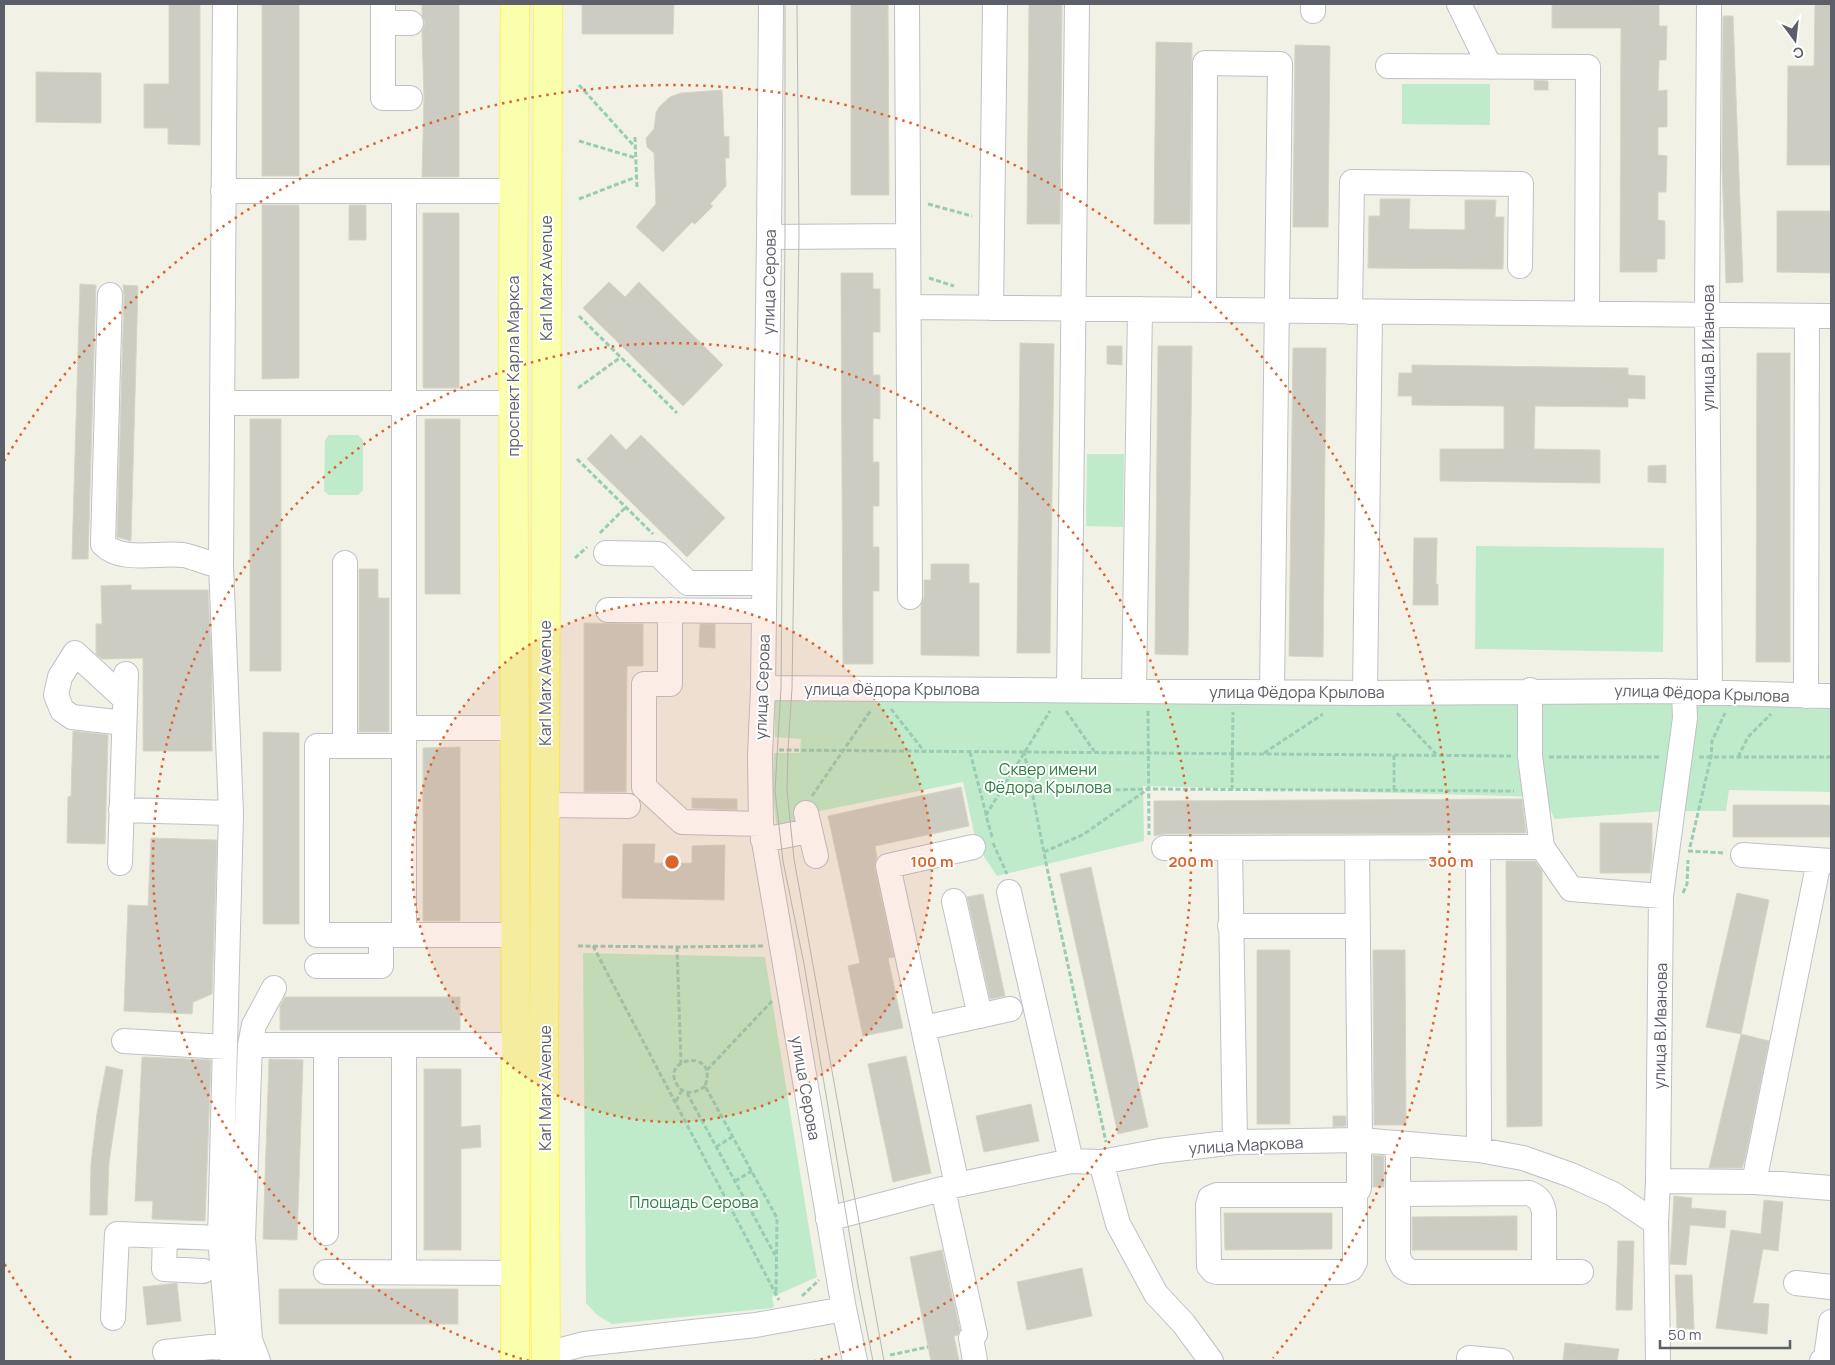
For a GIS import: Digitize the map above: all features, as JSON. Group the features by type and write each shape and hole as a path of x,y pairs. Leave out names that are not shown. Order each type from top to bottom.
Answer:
{"main road":[{"name":"проспект Карла Маркса","path":"514,728 513,191 515,4"},
{"name":"Karl Marx Avenue","path":"546,1357 545,805 548,4"},
{"path":"514,140 547,141"},
{"name":"Karl Marx Avenue","path":"514,728 515,1361"},
{"path":"515,806 545,805"},
{"path":"515,1361 546,1357"}],"street":[{"path":"165,1352 231,1353 220,1238 231,813 221,565 226,4"},
{"name":"улица Серова","path":"771,4 770,237 763,688 760,749 762,832 828,1219 855,1361"},
{"path":"907,4 910,597"},
{"path":"991,308 995,4"},
{"path":"1062,701 1074,309 1077,4"},
{"path":"1458,4 1490,67"},
{"name":"улица В.Иванова","path":"1709,4 1708,315 1719,693"},
{"path":"410,98 383,98 383,14 411,23"},
{"path":"1204,310 1206,63 1280,64 1272,692"},
{"path":"1388,66 1588,67 1587,314"},
{"path":"1366,693 1360,312 1352,182 1521,184 1520,266"},
{"path":"223,191 513,191"},
{"path":"316,966 381,966 393,935 404,737 404,191"},
{"path":"770,237 908,236"},
{"path":"110,295 103,544 108,550 122,554 183,555 213,565 221,565"},
{"path":"909,307 1831,316"},
{"path":"1140,310 1141,691"},
{"path":"1797,696 1807,316"},
{"path":"222,403 513,403"},
{"path":"606,553 658,554 688,583 764,583"},
{"path":"345,563 345,746"},
{"path":"707,583 707,610"},
{"path":"608,610 764,611"},
{"path":"670,610 670,684 644,684 644,787 682,822 762,832 808,822 816,856"},
{"path":"124,723 72,717 62,710 56,695 60,677 75,653 125,699"},
{"path":"120,863 126,674"},
{"name":"улица Фёдора Крылова","path":"763,688 1062,701 1141,691 1366,693 1530,690 1831,696"},
{"path":"1530,690 1530,756 1542,847 1571,890 1671,897"},
{"name":"улица В.Иванова","path":"1658,1361 1656,1223 1671,897 1680,757 1685,718 1684,692"},
{"path":"514,728 404,737 345,746 317,746 317,935 515,935"},
{"path":"545,805 628,806"},
{"path":"122,810 231,813"},
{"path":"973,847 888,866 924,1028 975,1334 971,1338 975,1361"},
{"path":"1478,847 1479,1150"},
{"path":"1164,848 1542,847"},
{"path":"1230,848 1235,1142"},
{"path":"1355,1195 1213,1196 1208,1205 1208,1266 1212,1271 1217,1272 1348,1271 1355,1262 1355,1195 1359,1188 1360,1140 1357,848"},
{"path":"1743,855 1825,861 1754,1182"},
{"path":"1009,892 1071,1160"},
{"path":"954,900 980,1016"},
{"path":"1230,926 1358,926"},
{"path":"258,1361 250,1340 243,1238 250,1045 254,1025 274,988"},
{"path":"924,1028 1010,1009"},
{"path":"124,1041 225,1047"},
{"path":"250,1045 516,1045"},
{"path":"326,1045 326,1233"},
{"path":"404,1045 404,1272"},
{"name":"улица Маркова","path":"828,1219 1071,1160 1105,1161 1160,1151 1235,1142 1360,1140 1479,1150 1523,1158 1571,1175 1613,1194 1656,1223"},
{"path":"1398,1143 1398,1257 1400,1264 1406,1270 1411,1272 1581,1272"},
{"path":"1105,1161 1118,1224 1156,1294 1184,1324 1211,1361"},
{"path":"1658,1181 1754,1182 1831,1188"},
{"path":"1398,1194 1529,1193 1536,1196 1543,1205 1544,1212 1544,1272"},
{"path":"113,1318 117,1234 220,1238"},
{"path":"165,1236 164,1269 203,1271"},
{"path":"326,1272 515,1273"},
{"path":"1796,1283 1831,1287"},
{"path":"546,1357 584,1344 756,1325 844,1309"},
{"path":"1822,1361 1826,1358 1831,1322"},
{"path":"1470,1358 1501,1361"}],"path":[{"path":"579,85 635,147"},
{"path":"635,137 637,188"},
{"path":"579,141 636,158"},
{"path":"579,200 636,177"},
{"path":"908,199 992,222"},
{"path":"579,316 677,413"},
{"path":"578,388 621,357"},
{"path":"578,459 658,538"},
{"path":"1141,691 1147,753 1150,840 1164,848"},
{"path":"1232,790 1233,691"},
{"path":"1671,897 1687,884 1688,851 1711,757 1712,741 1726,712 1719,693"},
{"path":"1738,757 1748,738 1797,696"},
{"path":"986,815 1024,751 1062,701 1094,752"},
{"path":"886,703 924,752"},
{"path":"808,822 805,808 875,704"},
{"path":"1264,753 1329,710"},
{"path":"1396,711 1437,754"},
{"path":"760,749 841,752 1024,751 1831,757"},
{"path":"1024,751 1105,1161"},
{"path":"970,752 994,846 1006,870 1009,892"},
{"path":"1394,754 1394,790"},
{"path":"1044,852 1084,834 1148,789"},
{"path":"1033,792 1148,789 1535,791"},
{"path":"1688,851 1743,855"},
{"path":"578,946 782,946"},
{"path":"593,946 780,1302"},
{"path":"677,947 681,1063"},
{"path":"707,1070 776,996 778,1006"},
{"path":"687,1093 698,1092 705,1086 708,1078 707,1070 699,1062 689,1060 681,1063 675,1070 674,1080 678,1088 687,1093 775,1256"},
{"path":"705,1086 777,1218 775,1256 776,1295"},
{"path":"675,1102 682,1090"},
{"path":"716,1147 732,1137"},
{"path":"735,1182 752,1171"},
{"path":"797,1300 820,1279"},
{"path":"890,1354 928,1347"}],"green space":[{"path":"1402,84 1490,84 1490,125 1402,124"},
{"path":"329,435 358,435 363,440 363,490 358,495 329,495 324,491 325,440"},
{"path":"1087,454 1124,454 1123,527 1086,526"},
{"path":"1476,546 1664,548 1663,652 1475,649"},
{"name":"Сквер имени Фёдора Крылова","path":"786,696 1831,701 1831,792 1729,790 1726,811 1664,811 1555,819 1543,797 1143,786 1144,841 997,876 977,846 963,782 800,815 802,825 777,829 772,789 774,753 800,753 801,739 775,737 775,702"},
{"name":"Площадь Серова","path":"583,953 765,957 817,1277 772,1297 774,1306 772,1308 612,1324 597,1315 586,1303"}],"building":[{"path":"169,4 200,4 200,145 168,144 168,128 144,128 144,84 169,84"},
{"path":"262,4 299,4 299,176 262,176"},
{"path":"422,4 459,4 459,177 422,177 424,98 422,31 425,23 422,15"},
{"path":"582,4 674,4 673,34 582,34"},
{"path":"851,4 888,4 889,195 851,195"},
{"path":"1029,4 1062,4 1060,224 1027,224"},
{"path":"1552,4 1659,5 1659,26 1667,26 1666,60 1659,60 1658,91 1667,90 1667,127 1658,127 1658,155 1667,156 1666,192 1658,192 1658,220 1665,221 1665,259 1657,259 1657,272 1620,272 1621,28 1552,28"},
{"path":"1815,4 1831,4 1831,165 1787,165 1788,66 1814,66"},
{"path":"1723,16 1733,16 1743,282 1726,283 1722,165"},
{"path":"1156,42 1192,43 1190,224 1154,224"},
{"path":"1295,45 1330,46 1328,227 1293,227"},
{"path":"36,72 101,73 101,123 36,122"},
{"path":"1534,80 1548,81 1548,90 1534,90"},
{"path":"722,90 724,137 729,136 729,158 725,158 726,186 710,204 713,206 695,224 692,222 663,252 636,227 656,204 654,153 647,147 646,138 654,129 656,113 659,107 670,97 681,93"},
{"path":"1380,199 1410,199 1409,229 1465,230 1465,200 1496,200 1495,217 1504,217 1503,269 1368,268 1369,216 1380,216"},
{"path":"262,205 299,205 299,378 262,379"},
{"path":"349,205 366,205 366,240 349,240"},
{"path":"1777,211 1831,211 1831,273 1777,272"},
{"path":"423,213 459,213 459,388 423,388"},
{"path":"841,273 873,273 873,289 880,289 880,332 873,332 873,375 880,375 880,419 873,418 873,462 879,462 879,506 873,506 873,547 879,547 879,591 873,591 873,664 843,664"},
{"path":"609,282 625,297 639,282 723,365 683,406 583,308"},
{"path":"80,284 96,285 88,559 72,559"},
{"path":"123,285 138,286 131,541 117,537"},
{"path":"1020,343 1054,344 1050,653 1017,653"},
{"path":"1107,346 1122,346 1122,365 1107,364"},
{"path":"1158,346 1192,346 1188,655 1155,654"},
{"path":"1293,348 1326,348 1323,657 1289,656"},
{"path":"1757,353 1790,353 1790,662 1756,662"},
{"path":"1412,365 1628,368 1628,375 1645,376 1645,399 1628,398 1628,407 1535,406 1534,449 1600,450 1600,483 1440,481 1440,449 1504,449 1504,406 1412,405 1412,396 1398,396 1399,373 1412,373"},
{"path":"250,419 281,419 281,671 250,671"},
{"path":"425,419 460,419 460,594 425,594"},
{"path":"611,434 626,450 641,435 725,518 687,557 587,459"},
{"path":"1666,465 1666,483 1648,482 1648,466"},
{"path":"1414,538 1437,538 1436,584 1438,584 1438,605 1413,605"},
{"path":"931,564 969,564 969,583 979,583 979,656 921,655 921,605 924,597 924,580 931,580"},
{"path":"359,569 378,569 378,598 389,598 389,732 359,732"},
{"path":"131,585 131,590 208,590 212,672 212,751 143,751 143,658 102,659 96,654 96,624 102,624 101,586"},
{"path":"584,623 643,624 643,666 627,666 626,792 584,792"},
{"path":"700,624 715,624 715,648 699,647"},
{"path":"73,731 108,735 105,844 67,843"},
{"path":"263,732 299,733 299,924 263,924"},
{"path":"460,747 460,921 423,921 423,748"},
{"path":"961,787 969,826 875,846 877,858 875,869 894,957 888,958 903,1028 863,1036 848,966 860,963 828,816"},
{"path":"692,798 737,799 737,810 692,808"},
{"path":"1522,799 1526,833 1164,834 1154,836 1154,801"},
{"path":"1733,805 1831,805 1831,837 1733,837"},
{"path":"1600,823 1652,823 1650,873 1600,873"},
{"path":"151,838 217,840 212,994 193,1002 192,1014 124,1011 128,905 148,906"},
{"path":"623,844 655,844 654,863 692,863 692,846 725,845 724,900 622,898"},
{"path":"1506,861 1535,861 1542,871 1542,1126 1507,1127"},
{"path":"1091,867 1148,1127 1118,1134 1060,874"},
{"path":"1737,893 1769,900 1741,1034 1706,1027"},
{"path":"983,894 1005,996 990,999 967,897"},
{"path":"1257,950 1290,950 1290,1124 1257,1124"},
{"path":"1373,950 1405,950 1406,1125 1374,1125"},
{"path":"285,997 460,997 460,1030 280,1030 280,1006"},
{"path":"1741,1034 1769,1041 1745,1159 1742,1168 1709,1168"},
{"path":"906,1056 931,1173 893,1182 868,1064"},
{"path":"142,1057 211,1060 205,1221 152,1219 153,1201 135,1201"},
{"path":"269,1059 303,1060 297,1240 263,1239"},
{"path":"106,1066 123,1070 109,1162 107,1215 90,1215 91,1164 97,1114"},
{"path":"424,1069 461,1069 461,1127 480,1125 481,1147 461,1149 461,1250 424,1250"},
{"path":"1031,1104 1039,1141 984,1152 976,1116"},
{"path":"1333,1116 1346,1116 1346,1126 1333,1127"},
{"path":"1373,1155 1384,1156 1384,1187 1373,1187"},
{"path":"1674,1196 1692,1198 1691,1208 1726,1211 1725,1228 1690,1225 1686,1265 1670,1264"},
{"path":"1764,1200 1783,1202 1778,1251 1763,1249 1753,1303 1769,1304 1767,1334 1716,1328 1731,1230 1761,1234"},
{"path":"1224,1213 1332,1213 1332,1249 1225,1250"},
{"path":"1517,1216 1517,1250 1412,1250 1412,1217"},
{"path":"1618,1241 1634,1241 1632,1310 1616,1310"},
{"path":"942,1250 960,1330 958,1335 954,1336 959,1361 931,1361 910,1257"},
{"path":"1082,1268 1092,1316 1027,1330 1017,1282"},
{"path":"1675,1275 1692,1275 1694,1329 1677,1329"},
{"path":"177,1283 181,1321 147,1325 143,1287"},
{"path":"279,1289 458,1289 458,1324 279,1324"},
{"path":"1565,1343 1619,1349 1617,1361 1563,1360"}],"tram line":[{"path":"785,4 781,688 775,791 783,861 804,964 858,1285 873,1361"},
{"path":"797,4 799,236 792,688 787,790 794,859 884,1361"}]}
